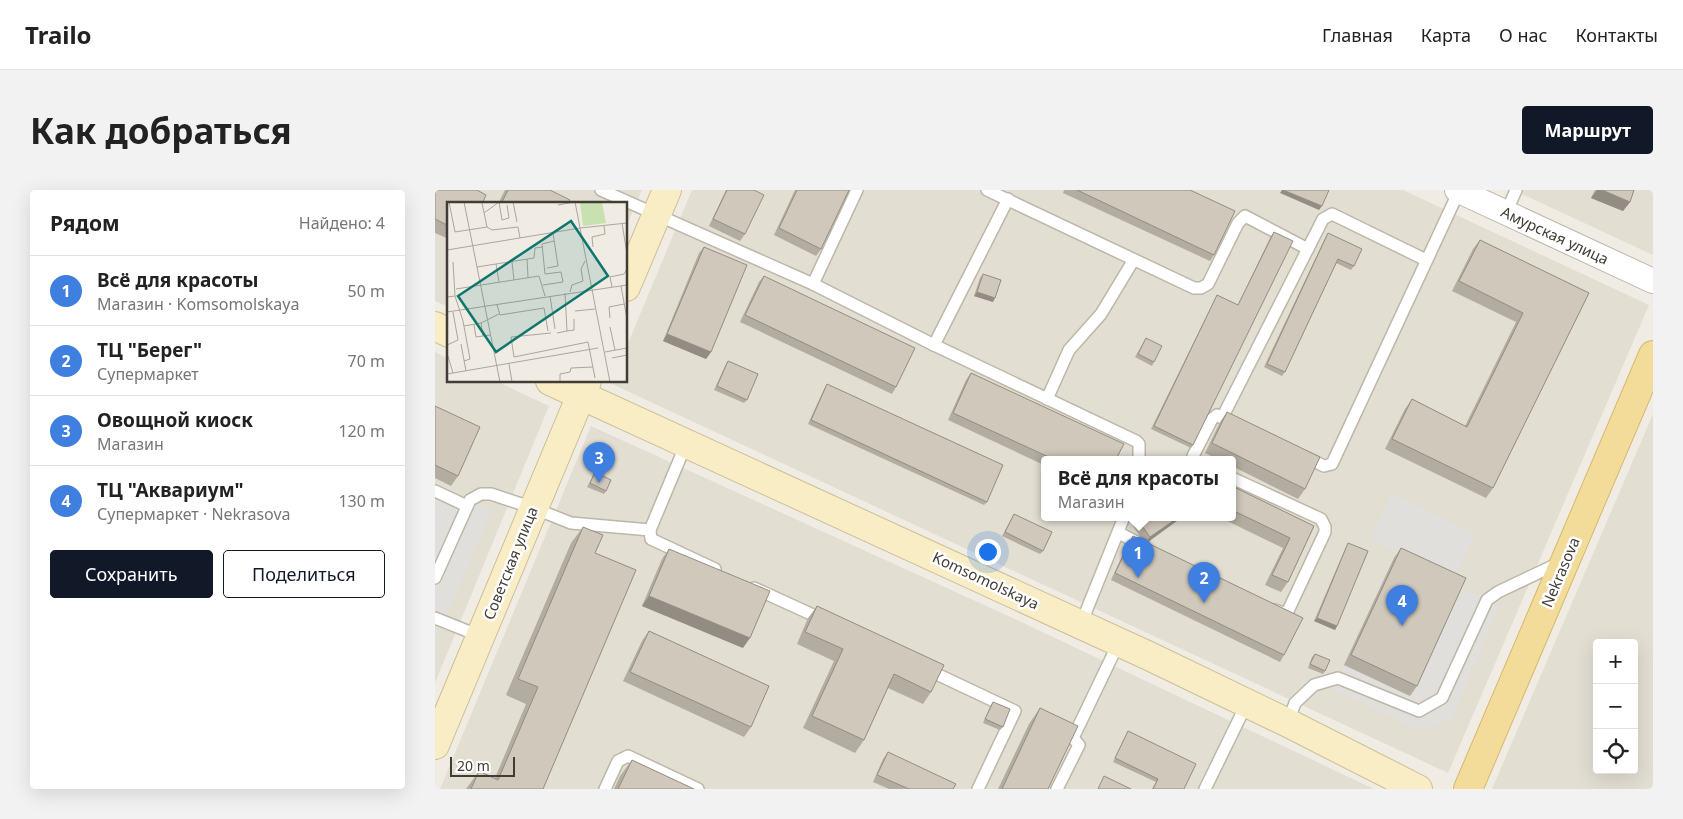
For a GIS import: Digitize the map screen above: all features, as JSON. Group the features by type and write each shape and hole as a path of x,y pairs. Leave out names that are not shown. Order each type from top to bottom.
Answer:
{"main road":[{"path":"627,285 667,190"},
{"path":"435,326 447,332"},
{"name":"Nekrasova","path":"1468,789 1653,355"},
{"name":"Komsomolskaya","path":"555,382 583,388 687,444 1081,624 1288,723 1417,789"},
{"name":"Советская улица","path":"435,746 583,388"}],"street":[{"name":"Амурская улица","path":"1458,190 1653,281"}],"lane":[{"path":"601,190 626,202"},
{"path":"813,284 857,190"},
{"path":"987,190 1133,261 1194,288 1201,288 1208,284 1238,223 1245,216 1308,248"},
{"path":"1297,453 1324,466 1332,464 1458,190"},
{"path":"1506,213 1516,190"},
{"path":"934,345 1008,199"},
{"path":"627,202 813,284 934,345 1136,442 1139,444 1139,456"},
{"path":"1193,456 1208,426 1217,415 1222,418 1323,219 1332,214 1426,260"},
{"path":"1047,399 1069,350 1101,314 1133,261"},
{"path":"687,444 649,530 651,539 723,573"},
{"path":"1236,480 1321,519 1325,527 1325,532 1288,611 1283,613 1265,605"},
{"path":"435,491 467,506"},
{"path":"435,578 470,500 481,494 491,494 571,523 649,530"},
{"path":"1081,624 1123,521"},
{"path":"1119,534 1153,550"},
{"path":"1288,723 1295,703 1314,686 1338,678 1419,711 1442,698 1487,600 1498,592 1565,560"},
{"path":"741,581 830,624"},
{"path":"435,618 480,636"},
{"path":"1057,789 1079,745 1073,738 1119,642"},
{"path":"920,666 1015,711 978,789"},
{"path":"1205,789 1247,703"},
{"path":"605,789 617,761 628,756 697,789"}],"shaded area":[{"path":"435,190 642,190 627,225 627,202 447,202 447,306 435,301"},
{"path":"692,190 1403,190 1649,305 1448,773 612,384 613,382 627,382 627,346"},
{"path":"1513,190 1653,190 1653,255"},
{"path":"435,352 447,358 447,382 498,382 549,406 435,683"},
{"path":"1653,414 1653,789 1492,789"},
{"path":"591,426 1015,619 1374,789 440,789"},
{"path":"435,485 492,510 435,642"},
{"path":"1392,494 1475,534 1454,580 1370,539"},
{"path":"1459,588 1499,606 1452,718 1421,731 1332,689 1344,665 1410,696"}],"building":[{"path":"435,190 477,190 486,195 483,202 447,202 447,225 435,219"},
{"path":"508,190 550,190 570,200 569,202 502,202"},
{"path":"727,190 754,190 764,195 745,234 713,219"},
{"path":"797,190 849,190 821,249 779,228"},
{"path":"1077,190 1190,190 1235,211 1214,255"},
{"path":"1283,190 1329,190 1322,206"},
{"path":"1602,190 1634,190 1630,202"},
{"path":"1274,232 1293,241 1193,445 1154,426 1217,295 1238,305"},
{"path":"1328,233 1362,249 1354,266 1338,259 1285,372 1267,364"},
{"path":"1480,240 1589,293 1493,488 1392,439 1412,399 1467,427 1523,313 1459,281"},
{"path":"704,247 747,265 711,352 667,334"},
{"path":"983,274 1001,280 995,298 977,292"},
{"path":"764,276 915,348 896,387 745,315"},
{"path":"1146,338 1162,346 1154,362 1138,354"},
{"path":"728,361 758,374 747,400 717,386"},
{"path":"971,373 1124,444 1118,456 1046,456 953,413"},
{"path":"827,384 1003,465 987,502 811,420"},
{"path":"435,406 480,427 458,476 435,465"},
{"path":"1227,412 1320,457 1305,489 1212,443"},
{"path":"595,472 611,480 606,491 590,483"},
{"path":"1236,488 1314,526 1288,582 1272,575 1290,538 1236,512"},
{"path":"1014,514 1052,532 1043,551 1005,532"},
{"path":"1138,521 1173,521 1150,537"},
{"path":"583,527 603,535 595,553 636,570 543,789 471,789 479,771 498,780 538,687 518,679"},
{"path":"1133,536 1303,618 1284,655 1115,573"},
{"path":"1348,543 1368,551 1337,626 1317,618"},
{"path":"1401,548 1466,578 1417,686 1351,655"},
{"path":"669,549 770,591 750,638 649,596"},
{"path":"817,606 944,665 931,692 894,674 864,740 812,716 843,649 805,632"},
{"path":"649,631 769,686 751,727 630,672"},
{"path":"1315,654 1330,660 1325,671 1310,664"},
{"path":"993,702 1010,709 1003,727 985,719"},
{"path":"1040,708 1078,726 1048,789 1002,789"},
{"path":"1128,731 1196,764 1184,789 1153,789 1158,779 1115,758"},
{"path":"888,752 956,784 953,789 909,789 877,775"},
{"path":"632,760 694,789 618,789"},
{"path":"1104,776 1131,789 1098,789"}],"place":[{"name":"Овощной киоск","path":"599,483"},
{"name":"Всё для красоты","path":"1138,578"},
{"name":"ТЦ \"Берег\"","path":"1204,603"},
{"name":"ТЦ \"Аквариум\"","path":"1402,626"}]}
